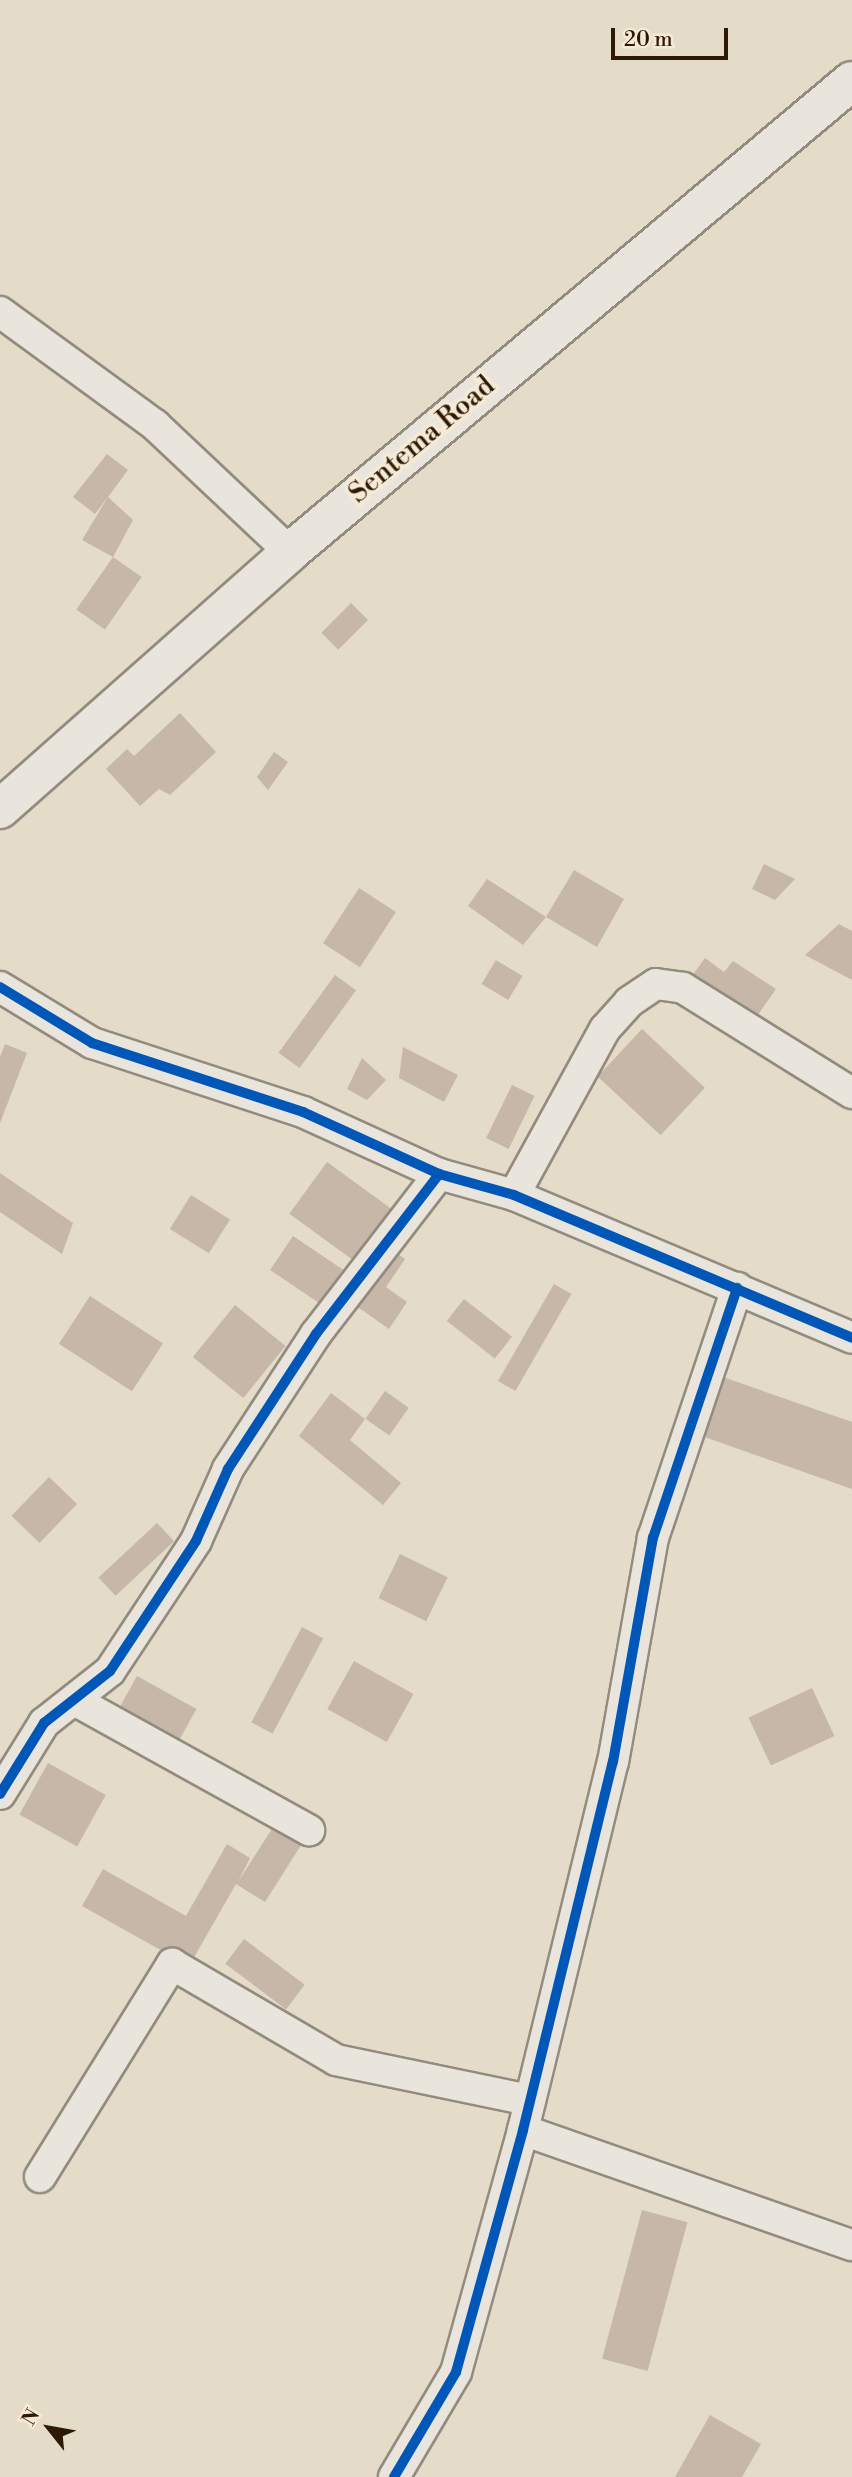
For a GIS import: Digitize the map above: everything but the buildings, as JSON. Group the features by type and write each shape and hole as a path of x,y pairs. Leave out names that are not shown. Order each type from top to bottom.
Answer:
{"main road":[{"name":"Sentema Road","path":"0,808 290,552 852,81"}],"street":[{"path":"0,312 155,425 290,552"},
{"path":"514,1195 605,1029 629,1002 656,984 683,988 852,1093"},
{"path":"0,986 92,1043 303,1112 439,1174 514,1195 852,1338"},
{"path":"0,1794 44,1723 110,1671 197,1541 228,1469 316,1334 439,1174"},
{"path":"394,2477 456,2372 523,2130 613,1762 653,1538 737,1288"},
{"path":"74,1700 309,1830"},
{"path":"40,2176 172,1964 337,2060 530,2100"},
{"path":"523,2130 852,2245"}],"cycle path":[{"path":"0,987 92,1043 303,1112 439,1174 514,1195 852,1338"},
{"path":"0,1794 44,1723 110,1671 196,1541 228,1469 316,1334 439,1174"},
{"path":"394,2477 456,2372 523,2130 613,1762 653,1538 737,1288"}]}
